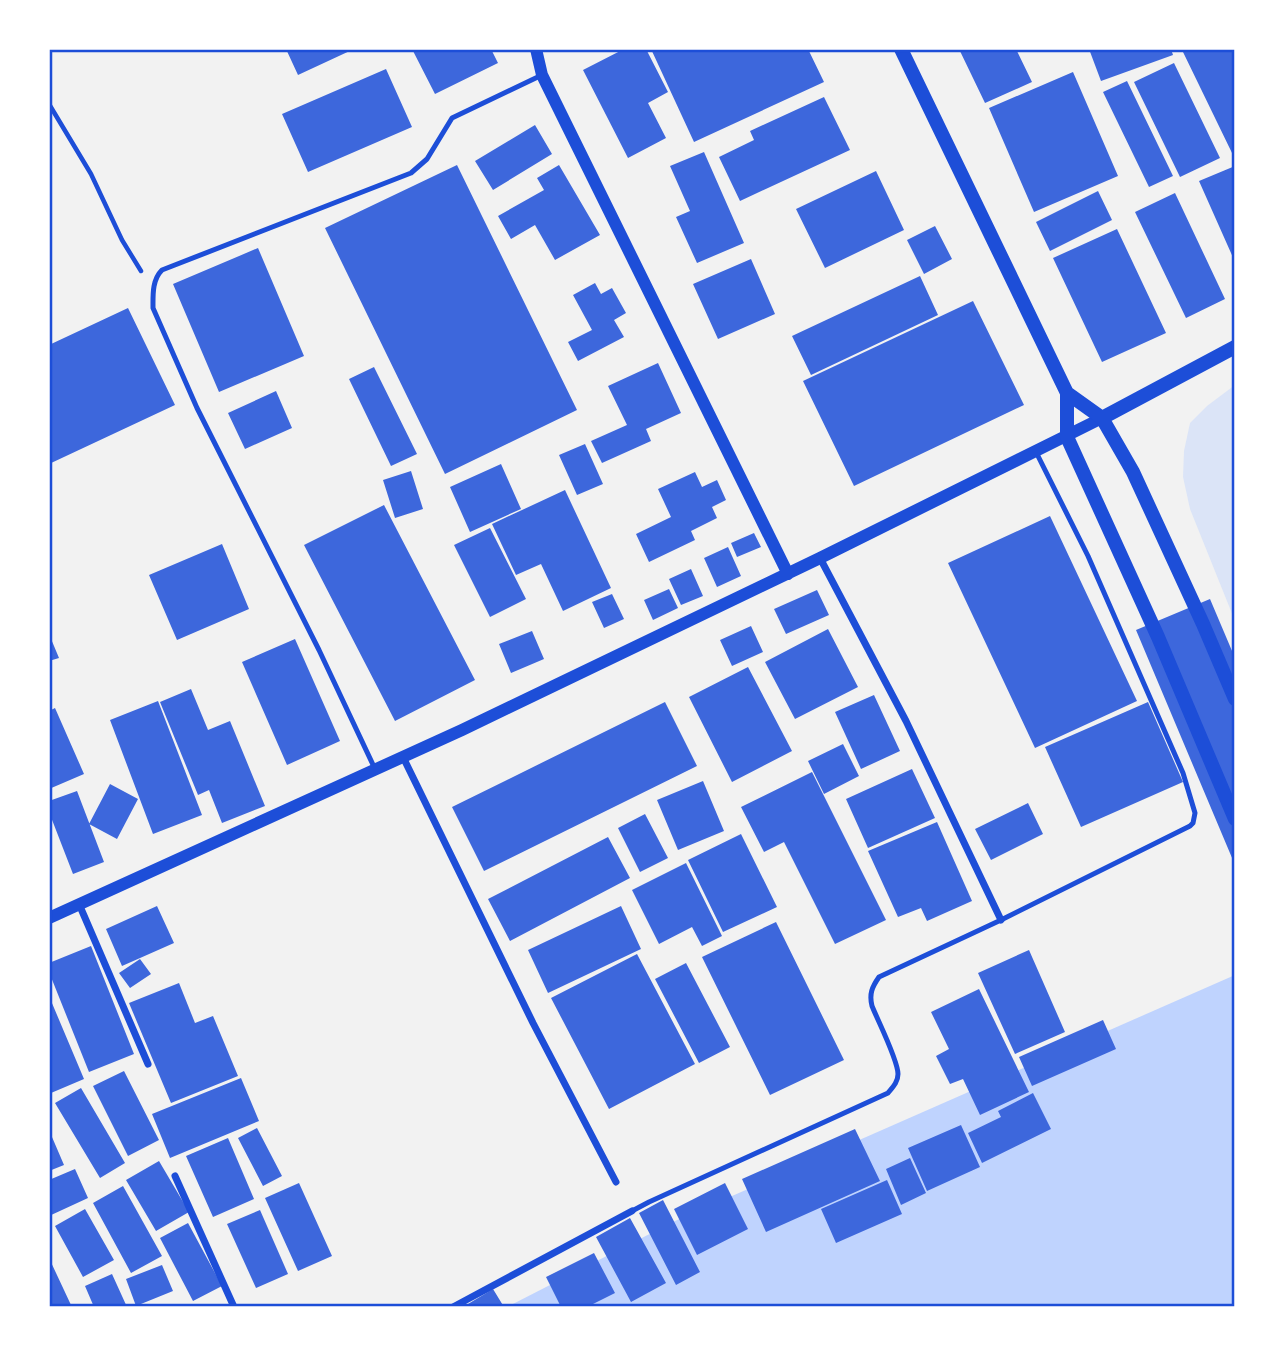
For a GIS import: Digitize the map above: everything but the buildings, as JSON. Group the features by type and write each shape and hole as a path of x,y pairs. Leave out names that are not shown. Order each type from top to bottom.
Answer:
{"main road":[{"path":"901,49 1067,393 1067,437 1158,637 1235,819"},
{"path":"1102,418 1235,347"},
{"path":"1067,393 1102,418 1133,472 1235,699"}],"street":[{"path":"536,49 542,75 788,574"},
{"path":"49,918 403,757 788,574 1102,418"},
{"path":"820,558 906,721 1001,920"},
{"path":"403,757 533,1023 616,1182"},
{"path":"79,904 148,1064"},
{"path":"175,1176 234,1307"},
{"path":"453,1307 632,1211"}],"lane":[{"path":"375,769 319,650 197,408 153,308 156,276 162,270 411,173 427,159 452,118 542,75"},
{"path":"632,1211 888,1093 898,1076 897,1065 870,997 872,987 879,977 1001,920 1193,822 1195,813 1184,773 1088,556 1036,452"}],"path":[{"path":"49,104 91,174 122,240 153,292"}],"shaded area":[{"path":"1235,385 1235,621 1190,509 1183,477 1184,451 1190,423"}],"water":[{"path":"1235,975 1235,1307 507,1307 675,1221"}]}
